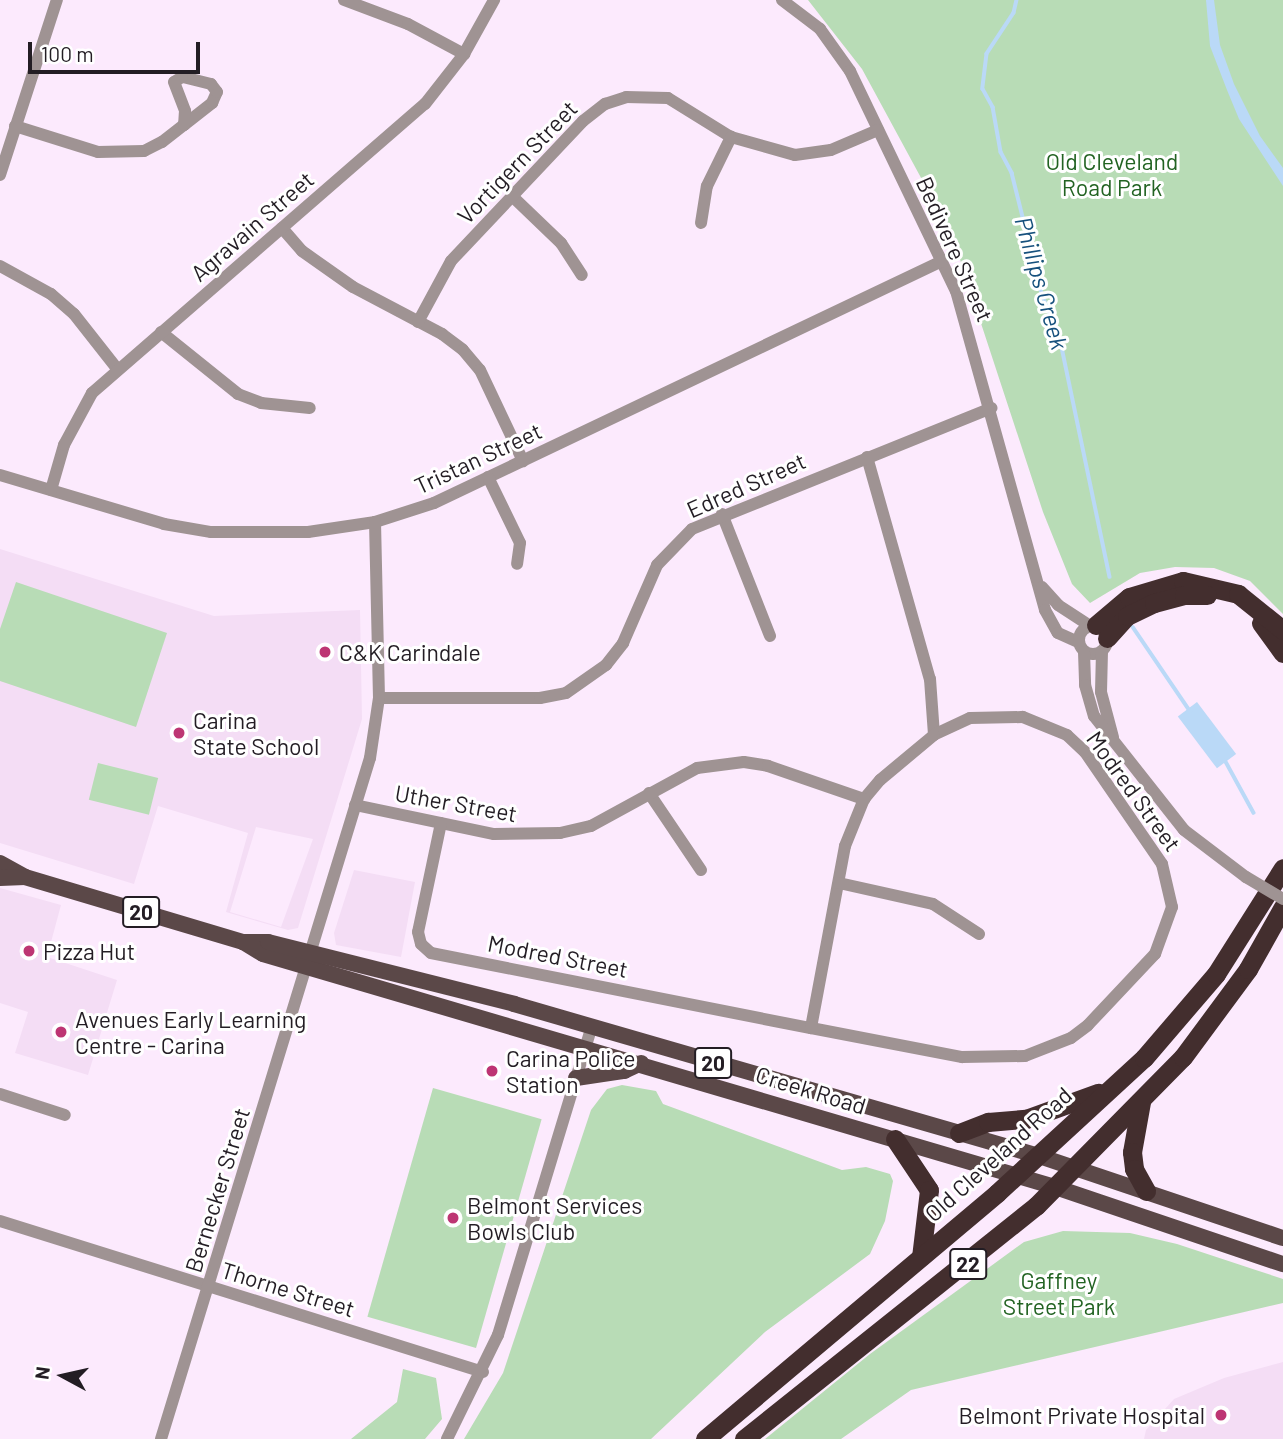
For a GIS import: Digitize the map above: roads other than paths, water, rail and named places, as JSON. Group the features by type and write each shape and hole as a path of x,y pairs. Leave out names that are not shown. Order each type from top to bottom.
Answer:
{"highway":[{"path":"1099,635 1129,597 1184,582 1218,586 1238,594 1283,630"},
{"path":"1099,635 1154,603 1203,594 1231,603 1251,615 1283,653"},
{"name":"Old Cleveland Road","path":"705,1439 1039,1156 1103,1092 1144,1058 1191,1006 1242,936 1283,868"},
{"name":"22","path":"744,1439 1007,1232 1055,1186 1141,1101 1229,997 1283,907"},
{"path":"959,1133 988,1122 1026,1119 1103,1092"},
{"path":"1141,1101 1132,1152 1134,1169 1146,1191"},
{"path":"895,1139 929,1190 921,1257"}],"main road":[{"name":"Creek Road","path":"0,863 24,877 243,943 268,942 308,960 586,1047 1055,1186 1283,1264"},
{"name":"Creek Road","path":"0,878 24,877"},
{"name":"Creek Road","path":"308,960 592,1026 1039,1156 1283,1238"},
{"path":"576,1078 624,1071 641,1063"}],"street":[{"path":"0,175 57,0"},
{"path":"344,0 408,24 464,54"},
{"name":"Agravain Street","path":"51,490 78,416 92,393 425,104 464,54 494,0"},
{"name":"Bedivere Street","path":"782,0 807,17 833,45 942,261 965,315 1054,628 1081,647"},
{"name":"Vortigern Street","path":"418,323 451,261 583,121 626,96 668,99 731,136 795,155 831,150 878,130"},
{"path":"15,126 98,152 121,154 144,151 184,125"},
{"path":"701,223 706,186 731,136"},
{"path":"512,196 561,243 582,275"},
{"path":"282,228 302,251 328,270 453,342 480,370 523,461"},
{"name":"Tristan Street","path":"0,475 164,524 211,532 308,532 375,522 435,503 942,261"},
{"path":"0,267 51,294 74,314 118,370"},
{"path":"161,332 238,394 261,403 310,408"},
{"name":"Edred Street","path":"379,698 540,698 566,693 606,665 623,643 645,587 673,546 692,529 722,514 992,408"},
{"path":"867,457 930,679 934,735"},
{"path":"488,477 520,543 517,564"},
{"path":"722,514 770,636"},
{"name":"Bernecker Street","path":"161,1439 370,758 379,698 375,522"},
{"path":"1042,587 1058,606 1099,635"},
{"path":"1099,635 1082,630 1081,647 1090,707 1184,830 1246,877 1283,899"},
{"path":"1081,647 1099,635"},
{"path":"1099,635 1101,692 1116,744"},
{"name":"Modred Street","path":"441,823 418,932 421,944 431,953 811,1028 962,1057 1025,1056 1071,1038 1088,1025 1163,942 1172,907 1162,864 1085,752 1067,735 1023,717 995,715 970,718 934,735 896,762 864,799 849,835 811,1028"},
{"name":"Uther Street","path":"355,806 494,834 560,833 591,826 697,768 744,762 768,765 864,799"},
{"path":"649,793 701,870"},
{"path":"839,883 933,904 979,934"},
{"path":"447,1439 483,1372 592,1026"},
{"path":"0,1094 65,1115"},
{"name":"Thorne Street","path":"0,1221 483,1372"}],"water":[{"path":"1206,0 1214,0 1220,45 1234,84 1260,136 1283,168 1283,186 1239,119 1210,46"},
{"path":"1197,702 1236,754 1217,768 1178,716"}],"waterway":[{"name":"Phillips Creek","path":"1017,0 1014,13 987,54 983,89 993,107 1001,152 1012,173 1043,297 1059,333 1110,577"},
{"name":"Phillips Creek","path":"1133,627 1190,711"},
{"name":"Phillips Creek","path":"1225,760 1254,813"}],"place":[{"name":"C&K Carindale","path":"325,652"},
{"name":"Carina State School","path":"179,733"},
{"name":"Pizza Hut","path":"29,951"},
{"name":"Avenues Early Learning Centre - Carina","path":"61,1032"},
{"name":"Carina Police Station","path":"492,1071"},
{"name":"Belmont Services Bowls Club","path":"453,1218"},
{"name":"Belmont Private Hospital","path":"1221,1415"}],"park label":[{"name":"Old Cleveland Road Park","path":"1112,174"},
{"name":"Gaffney Street Park","path":"1059,1293"}]}
